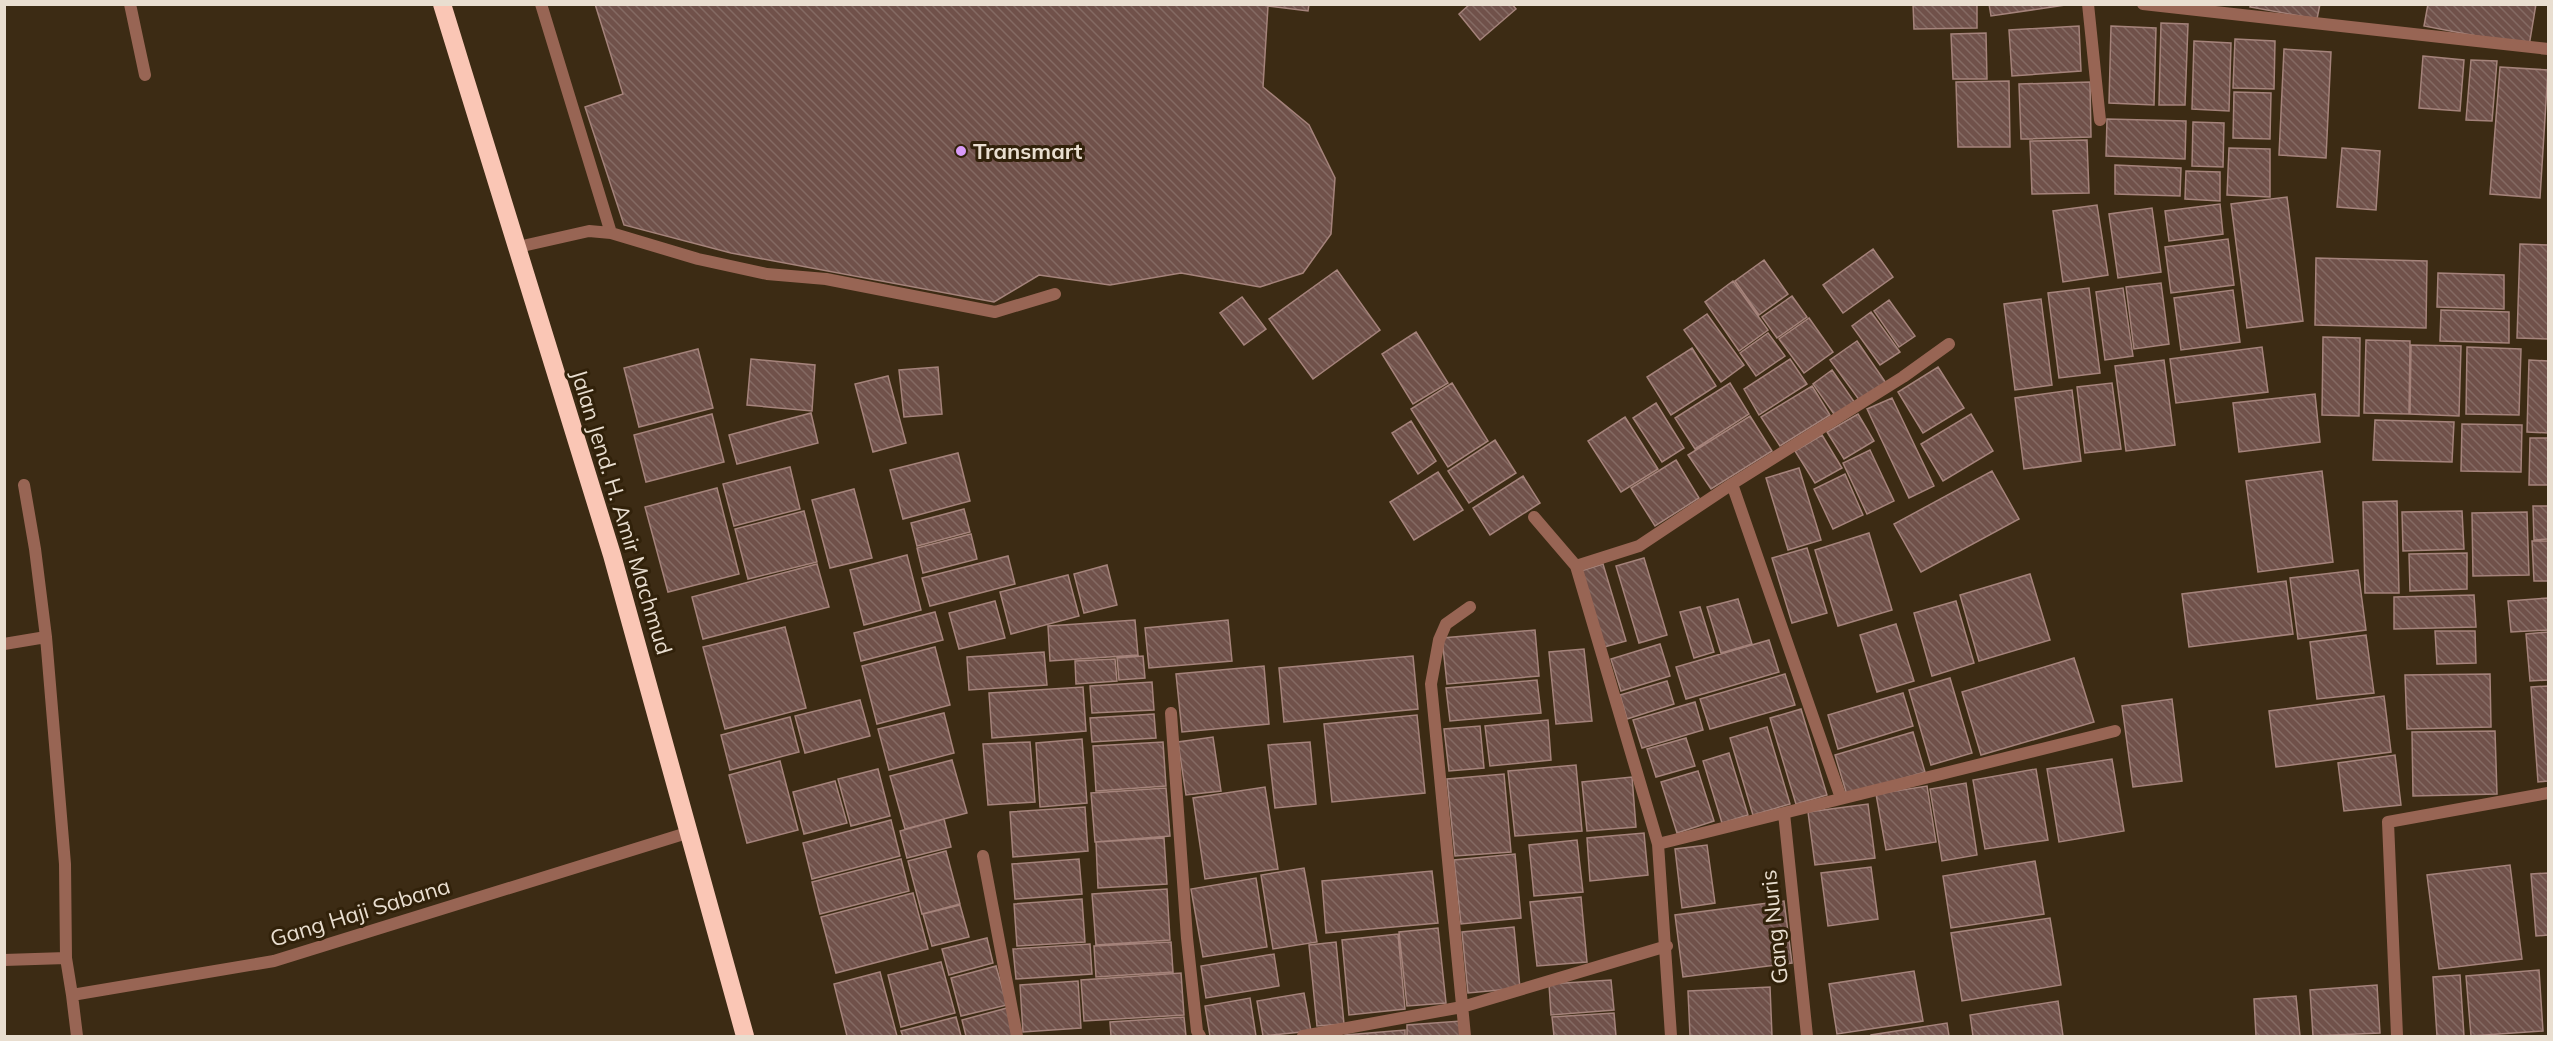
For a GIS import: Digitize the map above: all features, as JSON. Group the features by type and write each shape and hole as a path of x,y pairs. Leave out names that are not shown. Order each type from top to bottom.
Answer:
{"highway":[{"name":"Jalan Jend. H. Amir Machmud","path":"442,4 612,555 746,1036"}],"street":[{"path":"130,4 145,75"},
{"path":"541,4 611,233"},
{"path":"2088,4 2100,120"},
{"path":"2143,4 2548,50"},
{"path":"518,247 589,231 611,233 698,259 767,274 826,279 995,312 1055,294"},
{"path":"1576,566 1639,546 1732,484 1903,377 1949,344"},
{"path":"1732,484 1841,798"},
{"path":"24,486 35,549 46,637 65,864 66,958 77,1036"},
{"path":"1534,517 1576,566 1658,844 1667,946 1671,1036"},
{"path":"1465,1036 1431,684 1439,640 1446,624 1470,608"},
{"path":"4,644 46,637"},
{"path":"1171,713 1186,938 1197,1031 1200,1036"},
{"path":"1658,844 2115,731"},
{"path":"2397,1036 2388,822 2548,793"},
{"name":"Gang Nuris","path":"1784,813 1807,1036"},
{"name":"Gang Haji Sabana","path":"72,995 274,961 690,832"},
{"path":"983,856 1017,1036"},
{"path":"1303,1036 1462,1007 1667,946"},
{"path":"4,960 66,958"}],"building":[{"name":"Transmart","path":"595,4 1309,4 1308,11 1268,6 1263,87 1309,125 1335,178 1331,234 1303,273 1260,287 1181,273 1110,285 1039,275 994,302 731,253 624,225 585,107 623,94"},
{"path":"1470,4 1512,4 1516,9 1480,40 1459,14"},
{"path":"1913,4 1977,4 1977,28 1914,29"},
{"path":"1989,4 2072,4 1991,16"},
{"path":"2251,4 2320,4 2317,19 2250,7"},
{"path":"2428,4 2536,4 2529,46 2424,26"},
{"path":"2161,23 2188,24 2185,105 2159,105"},
{"path":"2079,26 2081,71 2012,76 2009,30"},
{"path":"2111,26 2156,28 2154,105 2109,103"},
{"path":"1986,33 1987,79 1953,79 1951,34"},
{"path":"2235,39 2275,41 2274,89 2233,88"},
{"path":"2194,41 2231,43 2229,111 2192,109"},
{"path":"2284,49 2331,52 2326,158 2279,155"},
{"path":"2423,56 2464,60 2460,111 2419,108"},
{"path":"2471,60 2497,61 2492,121 2466,120"},
{"path":"2500,67 2548,70 2540,198 2490,194"},
{"path":"2009,81 2010,147 1958,147 1956,82"},
{"path":"2090,82 2091,137 2021,139 2019,84"},
{"path":"2234,92 2271,93 2270,139 2233,138"},
{"path":"2107,119 2186,121 2185,159 2106,156"},
{"path":"2193,122 2224,123 2223,167 2192,166"},
{"path":"2087,140 2089,193 2032,194 2030,141"},
{"path":"2229,148 2270,149 2270,197 2227,195"},
{"path":"2342,148 2380,151 2376,210 2337,207"},
{"path":"2115,165 2181,168 2180,196 2115,194"},
{"path":"2186,171 2220,172 2220,201 2185,199"},
{"path":"2287,197 2303,321 2247,328 2231,204"},
{"path":"2220,204 2223,234 2169,241 2165,211"},
{"path":"2097,205 2108,275 2063,282 2053,211"},
{"path":"2152,208 2161,272 2118,278 2109,214"},
{"path":"2228,239 2234,285 2171,293 2165,247"},
{"path":"2520,244 2548,245 2548,339 2517,338"},
{"path":"1873,249 1893,277 1843,313 1823,285"},
{"path":"2316,258 2427,261 2426,328 2315,325"},
{"path":"1764,260 1788,294 1759,315 1735,281"},
{"path":"1337,270 1380,330 1313,379 1269,319"},
{"path":"2438,273 2504,275 2504,309 2437,307"},
{"path":"1733,281 1768,330 1739,351 1705,302"},
{"path":"2161,283 2169,344 2134,349 2126,287"},
{"path":"2089,288 2100,373 2059,378 2048,293"},
{"path":"2123,288 2133,356 2105,360 2096,292"},
{"path":"2233,290 2240,342 2181,350 2174,298"},
{"path":"1792,296 1807,317 1777,338 1762,317"},
{"path":"1242,297 1266,329 1244,345 1220,313"},
{"path":"2041,299 2052,385 2015,390 2004,304"},
{"path":"1889,300 1915,336 1899,347 1874,311"},
{"path":"2441,310 2509,312 2509,343 2440,341"},
{"path":"1871,312 1900,352 1880,365 1852,326"},
{"path":"1707,314 1744,365 1721,382 1684,330"},
{"path":"1809,318 1833,352 1804,373 1779,339"},
{"path":"1416,332 1448,383 1413,404 1382,354"},
{"path":"1768,333 1785,356 1756,376 1740,353"},
{"path":"2323,337 2360,338 2359,416 2322,415"},
{"path":"2366,340 2410,341 2409,414 2364,413"},
{"path":"1857,341 1886,383 1860,401 1830,360"},
{"path":"2411,345 2461,346 2459,416 2410,414"},
{"path":"2262,347 2268,392 2176,403 2170,359"},
{"path":"2467,347 2521,349 2519,415 2466,414"},
{"path":"1692,348 1716,386 1671,415 1647,377"},
{"path":"698,349 713,408 639,427 624,368"},
{"path":"751,359 815,365 812,411 747,405"},
{"path":"1790,359 1807,384 1759,415 1744,389"},
{"path":"2164,360 2175,445 2126,451 2115,366"},
{"path":"2529,360 2548,361 2548,433 2527,432"},
{"path":"938,367 942,414 904,417 899,370"},
{"path":"1938,367 1964,408 1923,433 1898,392"},
{"path":"1832,370 1855,403 1836,417 1813,384"},
{"path":"888,376 906,443 873,452 855,384"},
{"path":"1452,383 1488,441 1448,467 1411,409"},
{"path":"1730,383 1749,414 1695,449 1675,418"},
{"path":"2112,383 2121,449 2085,453 2077,387"},
{"path":"1812,386 1830,415 1780,446 1761,417"},
{"path":"2072,390 2081,461 2024,469 2015,398"},
{"path":"2315,394 2320,442 2239,452 2233,403"},
{"path":"1892,398 1934,486 1909,498 1867,409"},
{"path":"1656,403 1684,448 1662,462 1633,418"},
{"path":"811,413 818,443 737,464 729,435"},
{"path":"712,414 724,462 646,482 634,435"},
{"path":"1858,414 1874,441 1844,459 1827,432"},
{"path":"1971,414 1993,451 1943,481 1921,444"},
{"path":"1750,416 1772,451 1711,489 1688,455"},
{"path":"1625,417 1658,469 1621,492 1588,441"},
{"path":"2375,420 2454,422 2452,462 2373,460"},
{"path":"1411,421 1436,461 1418,474 1392,433"},
{"path":"2462,424 2522,425 2521,472 2461,471"},
{"path":"1822,435 1842,468 1815,483 1795,451"},
{"path":"2530,438 2548,438 2548,485 2529,485"},
{"path":"1495,440 1516,473 1469,503 1448,471"},
{"path":"1870,450 1894,501 1867,514 1843,463"},
{"path":"958,453 970,501 903,519 890,470"},
{"path":"1676,460 1699,498 1655,526 1631,488"},
{"path":"790,467 800,509 734,526 723,484"},
{"path":"1799,468 1821,540 1788,550 1766,478"},
{"path":"1992,471 2019,519 1921,572 1894,524"},
{"path":"2322,471 2333,562 2258,572 2246,481"},
{"path":"1438,472 1463,510 1414,540 1390,502"},
{"path":"1845,474 1863,515 1833,529 1814,489"},
{"path":"1523,476 1540,503 1490,535 1473,508"},
{"path":"717,488 739,574 668,592 645,507"},
{"path":"854,489 872,558 830,568 812,500"},
{"path":"2397,501 2399,593 2365,593 2363,502"},
{"path":"2533,506 2548,506 2548,539 2534,540"},
{"path":"964,509 970,532 917,546 911,523"},
{"path":"804,511 817,562 748,579 735,529"},
{"path":"2462,511 2464,549 2403,551 2402,512"},
{"path":"2527,512 2529,575 2473,576 2472,513"},
{"path":"1869,533 1892,610 1838,626 1815,550"},
{"path":"971,534 977,559 923,573 917,548"},
{"path":"2532,541 2548,541 2548,581 2534,581"},
{"path":"1807,548 1827,613 1792,623 1772,558"},
{"path":"2467,553 2467,589 2410,591 2409,554"},
{"path":"907,555 921,610 864,625 850,570"},
{"path":"1008,556 1015,584 930,606 922,578"},
{"path":"1644,558 1667,635 1639,643 1616,566"},
{"path":"817,564 829,607 703,639 692,597"},
{"path":"1603,564 1626,641 1604,647 1581,571"},
{"path":"1107,565 1117,605 1084,613 1074,574"},
{"path":"2358,570 2366,630 2298,639 2290,578"},
{"path":"2030,574 2050,640 1979,661 1960,595"},
{"path":"1068,575 1079,616 1011,634 1000,592"},
{"path":"2286,581 2293,634 2189,647 2182,594"},
{"path":"2474,595 2476,627 2394,629 2394,597"},
{"path":"2548,598 2548,630 2511,632 2508,601"},
{"path":"1738,599 1752,644 1721,653 1707,607"},
{"path":"995,601 1005,638 959,649 949,613"},
{"path":"1956,601 1974,663 1932,676 1914,613"},
{"path":"1700,607 1714,652 1694,658 1680,612"},
{"path":"935,612 943,640 861,661 854,633"},
{"path":"1135,620 1138,655 1050,661 1048,626"},
{"path":"1228,620 1232,661 1149,668 1145,628"},
{"path":"1896,624 1914,681 1877,692 1860,635"},
{"path":"785,627 806,708 725,729 703,647"},
{"path":"1535,630 1539,676 1447,684 1442,638"},
{"path":"2435,631 2475,631 2476,663 2437,664"},
{"path":"2548,632 2548,680 2530,681 2526,634"},
{"path":"2366,635 2374,693 2317,699 2310,642"},
{"path":"1769,640 1779,672 1686,699 1676,667"},
{"path":"1660,644 1670,676 1621,691 1611,659"},
{"path":"935,647 950,705 877,724 862,666"},
{"path":"1584,649 1592,721 1556,724 1549,652"},
{"path":"1044,652 1047,685 969,690 967,657"},
{"path":"1143,656 1145,678 1119,680 1117,658"},
{"path":"1413,656 1418,709 1284,722 1279,668"},
{"path":"2074,658 2094,722 1981,755 1962,692"},
{"path":"1115,659 1117,681 1076,684 1075,661"},
{"path":"1264,666 1269,724 1182,732 1176,674"},
{"path":"1785,674 1795,705 1710,729 1700,699"},
{"path":"2490,674 2491,727 2407,729 2405,675"},
{"path":"1950,678 1972,753 1931,765 1909,690"},
{"path":"1537,680 1541,713 1450,721 1446,688"},
{"path":"1667,681 1674,704 1627,719 1620,695"},
{"path":"1152,682 1154,710 1092,713 1090,686"},
{"path":"2548,686 2548,781 2538,782 2531,687"},
{"path":"1083,687 1086,731 992,738 989,693"},
{"path":"1903,693 1913,726 1838,749 1828,715"},
{"path":"2384,696 2391,752 2276,767 2269,711"},
{"path":"2172,699 2182,781 2133,787 2122,706"},
{"path":"860,700 870,736 805,753 795,716"},
{"path":"1695,702 1703,730 1642,748 1633,720"},
{"path":"1801,709 1827,795 1796,804 1770,718"},
{"path":"944,713 954,753 889,770 878,729"},
{"path":"1154,714 1156,738 1092,742 1090,718"},
{"path":"1417,715 1425,793 1332,802 1324,724"},
{"path":"790,717 799,752 730,770 721,735"},
{"path":"1548,720 1551,760 1490,766 1485,726"},
{"path":"1480,726 1484,768 1449,771 1444,729"},
{"path":"1767,727 1790,804 1753,815 1730,738"},
{"path":"2495,731 2497,794 2413,796 2412,732"},
{"path":"1913,732 1925,772 1847,795 1835,755"},
{"path":"1213,737 1221,791 1186,795 1178,742"},
{"path":"1686,738 1695,766 1656,777 1647,749"},
{"path":"1082,739 1087,803 1040,807 1036,743"},
{"path":"1030,742 1035,802 988,805 983,744"},
{"path":"1163,742 1166,786 1096,791 1093,746"},
{"path":"1310,742 1316,804 1275,808 1268,745"},
{"path":"1729,753 1748,815 1722,823 1703,761"},
{"path":"2395,755 2401,805 2344,811 2338,763"},
{"path":"2112,759 2124,831 2059,842 2047,769"},
{"path":"952,760 967,813 905,829 890,776"},
{"path":"780,761 798,830 747,843 729,775"},
{"path":"1576,765 1582,831 1515,836 1508,771"},
{"path":"878,769 890,816 851,826 838,779"},
{"path":"2036,769 2048,840 1985,849 1973,780"},
{"path":"1698,771 1714,821 1677,833 1661,782"},
{"path":"1504,774 1511,852 1455,856 1447,779"},
{"path":"1632,777 1636,827 1587,831 1582,782"},
{"path":"835,781 847,823 804,834 793,792"},
{"path":"1966,783 1977,855 1942,861 1930,789"},
{"path":"1927,786 1936,842 1886,850 1876,794"},
{"path":"1265,787 1278,869 1205,879 1193,798"},
{"path":"1166,788 1170,836 1095,842 1091,793"},
{"path":"1868,804 1875,858 1815,865 1808,812"},
{"path":"1085,807 1088,851 1013,857 1010,812"},
{"path":"944,819 951,847 907,858 900,831"},
{"path":"891,820 900,856 812,879 803,843"},
{"path":"1644,833 1648,875 1590,881 1587,838"},
{"path":"1164,838 1167,884 1098,888 1096,842"},
{"path":"1577,840 1583,892 1534,896 1529,845"},
{"path":"1707,845 1715,903 1682,908 1675,849"},
{"path":"946,851 960,904 922,914 908,861"},
{"path":"1515,854 1521,918 1461,924 1454,860"},
{"path":"901,859 909,891 820,914 812,882"},
{"path":"1079,859 1082,894 1015,899 1012,864"},
{"path":"2035,861 2044,914 1951,928 1943,876"},
{"path":"2510,865 2522,959 2439,969 2427,875"},
{"path":"1871,867 1878,919 1828,926 1821,873"},
{"path":"1304,868 1317,942 1273,949 1261,875"},
{"path":"1432,871 1438,923 1326,933 1322,881"},
{"path":"2548,873 2548,935 2536,936 2531,874"},
{"path":"1256,878 1267,947 1203,957 1191,889"},
{"path":"1167,889 1170,940 1096,945 1092,894"},
{"path":"913,893 928,949 836,973 821,917"},
{"path":"1581,897 1587,962 1537,966 1530,902"},
{"path":"1082,899 1085,942 1017,946 1014,904"},
{"path":"1784,901 1792,963 1683,977 1675,915"},
{"path":"960,905 969,937 932,946 923,914"},
{"path":"2050,918 2061,985 1962,1001 1951,933"},
{"path":"1514,927 1520,988 1468,993 1462,932"},
{"path":"1438,928 1446,1003 1407,1006 1399,932"},
{"path":"1398,934 1405,1009 1349,1015 1342,940"},
{"path":"987,938 993,963 949,975 942,949"},
{"path":"1171,942 1173,972 1096,977 1094,946"},
{"path":"1336,942 1344,1024 1317,1026 1309,945"},
{"path":"1090,944 1092,974 1016,979 1013,949"},
{"path":"1274,954 1279,986 1206,998 1201,966"},
{"path":"941,962 955,1013 901,1027 888,975"},
{"path":"996,966 1007,1005 961,1016 951,978"},
{"path":"2539,970 2543,1031 2471,1036 2466,976"},
{"path":"1914,971 1923,1021 1837,1034 1829,984"},
{"path":"880,972 897,1036 847,1036 834,984"},
{"path":"1181,973 1184,1015 1084,1021 1081,980"},
{"path":"2460,975 2464,1036 2437,1036 2433,977"},
{"path":"1611,980 1614,1010 1551,1015 1549,984"},
{"path":"1078,981 1081,1028 1023,1032 1020,985"},
{"path":"2377,985 2380,1033 2313,1036 2310,990"},
{"path":"1770,987 1772,1036 1690,1036 1688,991"},
{"path":"1304,993 1311,1031 1263,1036 1257,1001"},
{"path":"2296,996 2300,1036 2256,1036 2254,999"},
{"path":"1250,998 1256,1036 1210,1036 1205,1006"},
{"path":"2058,1001 2063,1036 1973,1036 1970,1015"},
{"path":"1007,1008 1015,1036 966,1036 962,1020"},
{"path":"1614,1013 1616,1036 1554,1036 1552,1017"},
{"path":"956,1017 961,1036 903,1036 901,1031"},
{"path":"1184,1017 1186,1036 1111,1036 1110,1022"},
{"path":"1461,1021 1462,1036 1407,1036 1407,1025"},
{"path":"1947,1023 1949,1036 1871,1036 1871,1035"},
{"path":"1405,1030 1405,1036 1345,1036 1345,1035"}],"place":[{"name":"Transmart","path":"961,151"}]}
